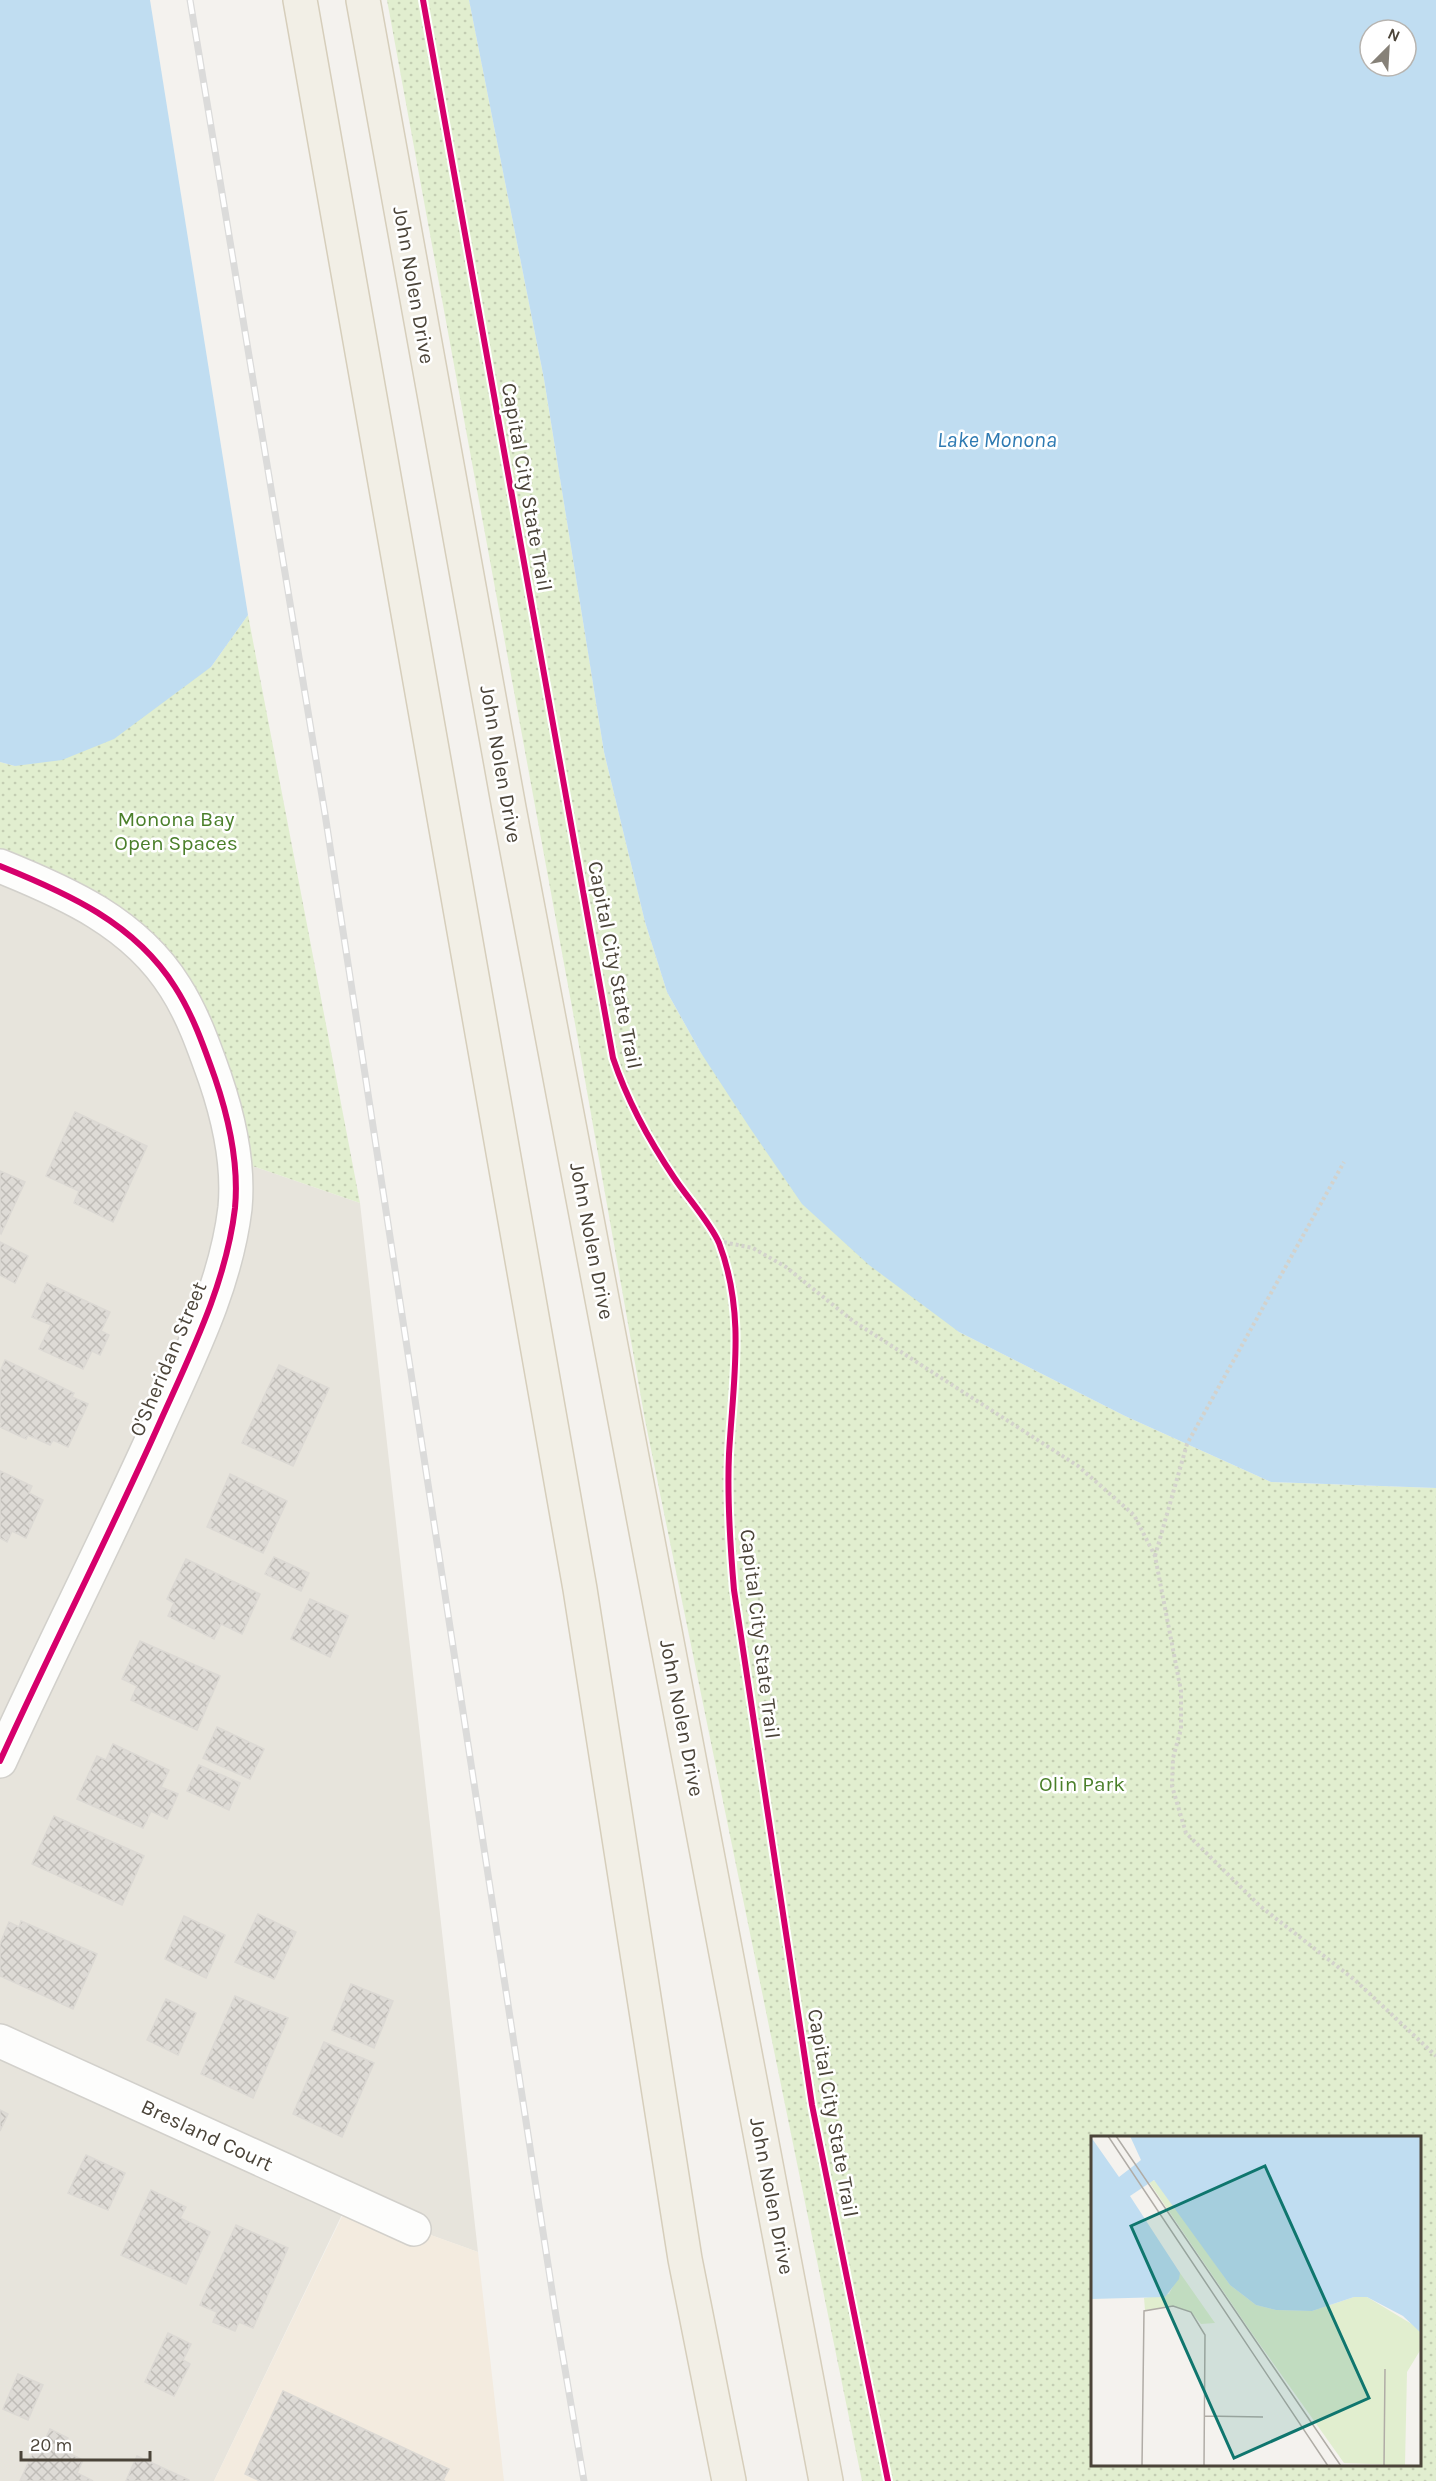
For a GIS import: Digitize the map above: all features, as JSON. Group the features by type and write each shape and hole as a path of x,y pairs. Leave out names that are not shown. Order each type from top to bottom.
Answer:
{"main road":[{"path":"300,0 576,1565 685,2259 729,2481"},
{"name":"John Nolen Drive","path":"363,0 511,819 826,2481"}],"street":[{"name":"O'Sheridan Street","path":"0,866 51,887 97,911 148,952 174,984 202,1042 221,1095 235,1160 235,1205 231,1234 224,1266 202,1330 125,1501 57,1637 0,1761"},
{"name":"Bresland Court","path":"0,2041 414,2229"}],"path":[{"path":"1155,1556 1187,1444 1344,1162"},
{"path":"712,1232 721,1252"},
{"path":"718,1241 753,1248 786,1267 853,1321 1078,1466 1134,1515 1155,1556 1181,1691 1181,1729 1173,1758 1172,1786 1186,1833 1260,1906 1356,1981 1436,2056"}],"shaded area":[{"path":"0,866 148,952 235,1160 360,1203 478,2252 414,2229 349,2200 214,2481 0,2481"},
{"path":"350,2200 414,2229 478,2252 504,2481 214,2481"}],"green space":[{"name":"Olin Park","path":"387,0 469,0 544,379 604,752 645,922 667,992 701,1053 959,1332 1125,1416 1271,1482 1436,1488 1436,2481 862,2481 645,1420 576,1029"},
{"name":"Monona Bay Open Spaces","path":"248,615 360,1203 235,1160 174,984 0,866 0,762 15,766 211,667"}],"water":[{"path":"0,0 150,0 248,615 211,667 114,739 62,760 15,766 0,762"},
{"name":"Lake Monona","path":"469,0 1436,0 1436,1488 1271,1482 1125,1416 959,1332 869,1265 802,1204 701,1053 667,992 645,922 604,752 544,379"}],"building":[{"path":"75,1112 147,1146 113,1222 74,1203 79,1191 46,1176"},
{"path":"0,1171 25,1182 1,1234 0,1233"},
{"path":"0,1242 28,1256 15,1283 0,1275"},
{"path":"47,1283 110,1312 101,1331 109,1335 100,1355 92,1351 83,1369 39,1349 51,1325 32,1317"},
{"path":"5,1360 74,1393 72,1397 88,1404 68,1447 53,1440 50,1445 28,1435 26,1439 0,1427 2,1423 0,1422 0,1372"},
{"path":"279,1365 329,1388 293,1466 242,1443"},
{"path":"0,1471 32,1486 29,1493 43,1500 26,1538 12,1531 7,1542 0,1538"},
{"path":"230,1474 287,1501 263,1553 207,1527"},
{"path":"274,1557 309,1573 301,1591 265,1574"},
{"path":"186,1559 260,1594 242,1634 221,1624 214,1639 168,1616 174,1603 167,1599"},
{"path":"310,1599 348,1616 330,1657 291,1639"},
{"path":"140,1641 220,1676 197,1730 131,1700 137,1686 122,1679"},
{"path":"217,1727 264,1749 250,1779 203,1758"},
{"path":"113,1744 169,1770 161,1787 178,1794 167,1819 151,1811 143,1828 77,1799 97,1756 106,1760"},
{"path":"199,1765 240,1783 229,1810 187,1791"},
{"path":"54,1816 144,1856 122,1905 32,1864"},
{"path":"258,1914 296,1932 274,1979 235,1962"},
{"path":"184,1916 225,1935 206,1978 165,1959"},
{"path":"21,1921 97,1954 73,2009 0,1976 0,1944 9,1922 19,1927"},
{"path":"351,1984 393,2001 374,2048 332,2030"},
{"path":"235,1996 288,2018 253,2098 201,2074"},
{"path":"166,1999 196,2013 178,2055 147,2040"},
{"path":"324,2042 374,2063 342,2137 293,2114"},
{"path":"0,2110 8,2114 0,2131"},
{"path":"86,2155 125,2173 108,2210 68,2193"},
{"path":"151,2190 186,2207 180,2218 210,2232 186,2284 121,2255"},
{"path":"236,2225 288,2248 253,2328 239,2322 235,2331 213,2322 217,2312 200,2305"},
{"path":"168,2333 191,2344 183,2360 190,2364 174,2396 145,2382"},
{"path":"18,2374 43,2385 28,2420 3,2409"},
{"path":"283,2391 449,2469 443,2480 445,2481 260,2481 245,2474"},
{"path":"50,2429 68,2438 62,2450 83,2460 77,2473 93,2481 20,2481 39,2439 44,2442"},
{"path":"137,2456 189,2480 189,2481 126,2481"}],"railway":[{"path":"190,0 325,814 555,2310 584,2481"}],"cycle path":[{"name":"Capital City State Trail","path":"423,0 613,1058 632,1105 648,1136 719,1243 733,1296 736,1348 728,1488 734,1590 812,2105 888,2481"},
{"path":"0,866 50,887 98,913 140,945 159,965 175,987 198,1031 225,1110 236,1175 235,1208 230,1236 224,1264 206,1318 141,1465 0,1761"}]}
